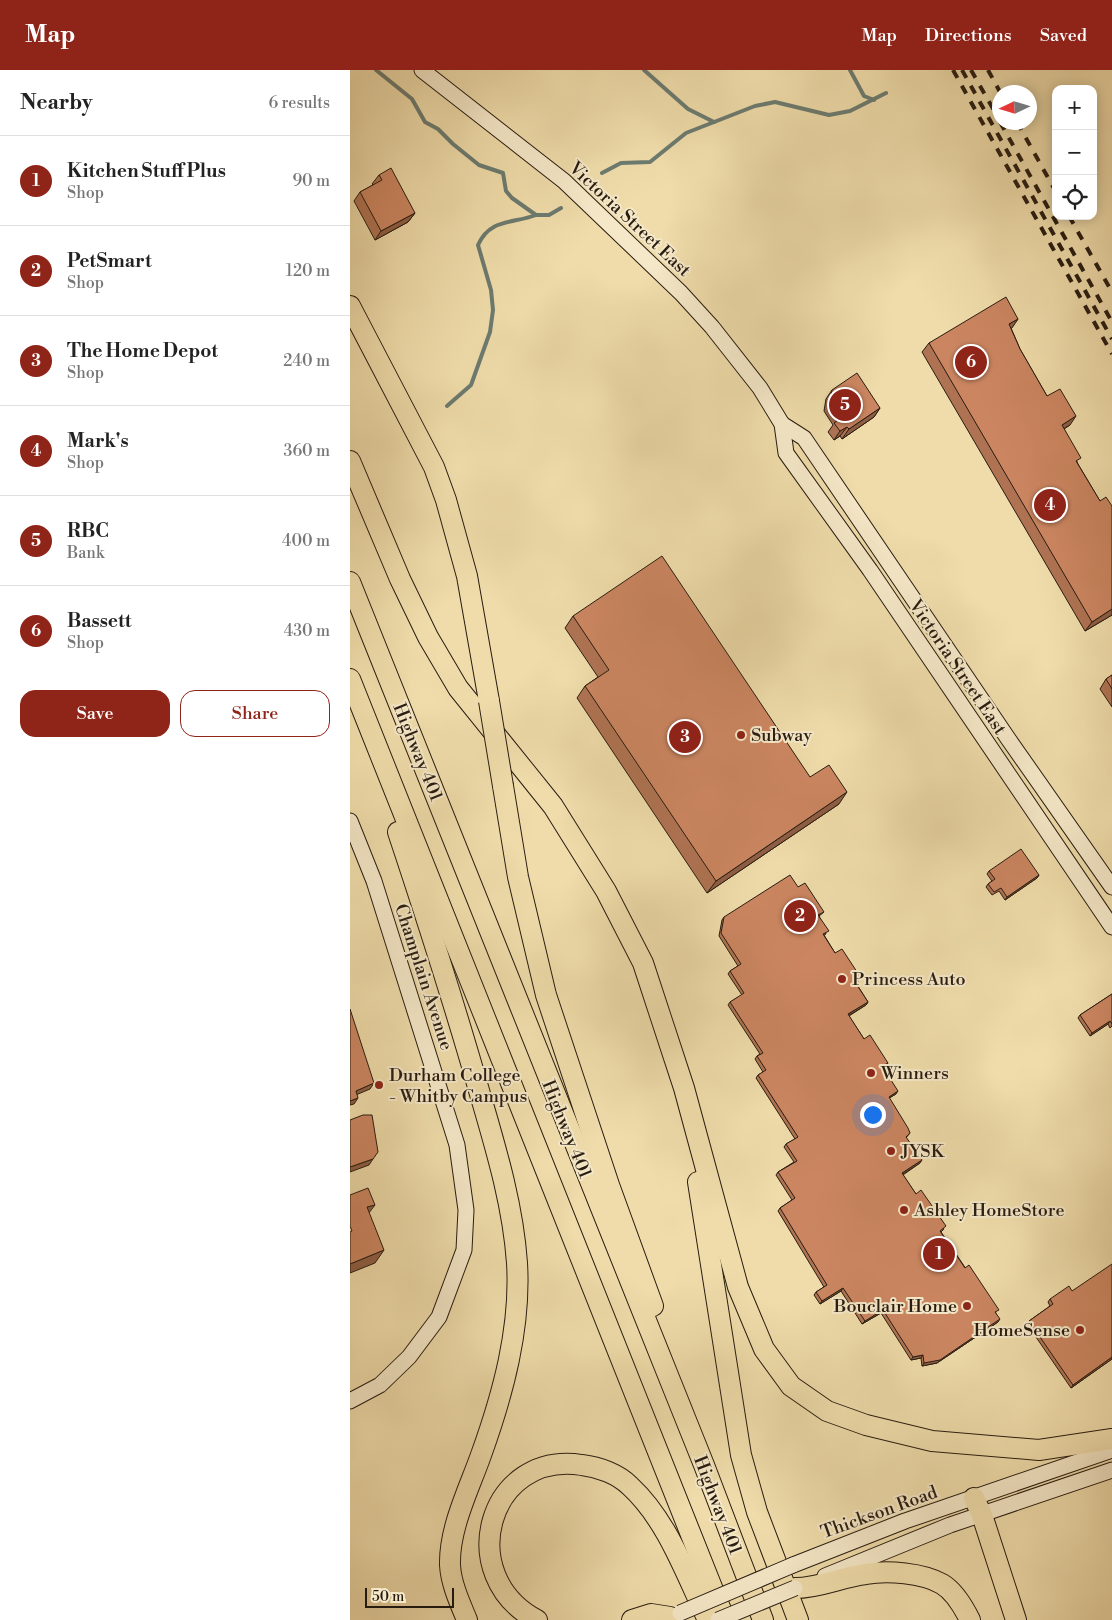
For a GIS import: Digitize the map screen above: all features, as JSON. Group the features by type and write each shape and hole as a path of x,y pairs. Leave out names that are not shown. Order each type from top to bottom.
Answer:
{"highway":[{"path":"350,306 434,467 446,500 467,576 518,877 546,995 609,1185 672,1356 704,1465"},
{"path":"350,461 400,579 428,637 458,688 553,806 606,891 643,963 684,1088 738,1287 764,1349 791,1386 827,1412 866,1426 932,1441 1038,1450 1112,1439"},
{"name":"Highway 401","path":"350,582 704,1465 763,1620"},
{"name":"Highway 401","path":"350,679 725,1620"},
{"path":"350,695 456,1007 500,1164 513,1224 517,1264 517,1300 508,1366 494,1420 456,1527 450,1554 452,1578 467,1620"},
{"path":"684,1088 741,1455 757,1512 798,1620"},
{"path":"537,1620 521,1612 498,1584 492,1568 489,1546 490,1532 507,1494 526,1474 550,1464 571,1463 603,1469 629,1485 648,1506 663,1529 708,1620"},
{"path":"978,1506 1016,1620"},
{"path":"794,1588 814,1588 866,1574 908,1573 942,1584 963,1606 970,1620"},
{"path":"632,1620 651,1614 671,1616"}],"main road":[{"name":"Victoria Street East","path":"422,70 564,181 681,293 760,388 782,424 786,453 870,570 1112,927"},
{"name":"Victoria Street East","path":"782,424 804,438 1009,740 1112,887"},
{"name":"Champlain Avenue","path":"350,821 374,881 457,1145 466,1210 464,1250 439,1317 409,1357 380,1385 350,1401"},
{"name":"Thickson Road","path":"718,1620 950,1525 978,1506 1112,1450"},
{"name":"Thickson Road","path":"671,1616 905,1521 978,1506 1112,1470"}],"building":[{"path":"391,168 415,213 381,231 360,192 382,180 379,175"},
{"path":"1006,297 1018,319 1009,324 1020,349 1047,396 1060,389 1076,416 1062,425 1081,458 1076,461 1100,501 1106,497 1112,506 1112,609 1092,622 929,343"},
{"path":"857,373 880,408 849,429 847,427 840,431 834,423 841,418 830,402 832,390"},
{"path":"662,556 810,777 829,765 847,792 716,881 585,686 609,670 573,616"},
{"path":"1112,675 1112,689 1106,679"},
{"path":"1021,849 1039,875 1007,897 1001,888 994,892 988,884 995,879 989,871"},
{"path":"790,875 798,887 805,883 824,912 818,915 829,931 823,934 835,953 842,949 861,978 855,982 868,1002 848,1014 864,1039 870,1035 888,1063 882,1066 898,1091 889,1097 908,1128 910,1133 906,1137 922,1160 902,1173 916,1194 921,1190 946,1226 940,1231 965,1268 969,1265 999,1310 995,1312 1000,1319 940,1360 924,1363 923,1355 913,1357 883,1310 865,1321 843,1288 822,1301 816,1292 827,1285 780,1208 795,1198 778,1172 797,1161 786,1144 798,1137 758,1075 766,1070 757,1056 763,1053 730,1002 744,993 730,971 741,964 721,933 724,917"},
{"path":"1112,994 1112,1024 1110,1021 1092,1033 1080,1015"},
{"path":"350,1009 374,1083 356,1091 358,1098 350,1101"},
{"path":"363,1115 372,1115 378,1152 373,1159 350,1167 350,1120"},
{"path":"368,1188 375,1205 367,1207 384,1250 350,1264 350,1232 352,1231 350,1226 350,1195"},
{"path":"1112,1264 1112,1357 1073,1385 1029,1321 1053,1304 1050,1299 1069,1286 1072,1291"}],"waterway":[{"path":"376,70 412,99 425,122 438,129 479,165 503,173 506,191 512,198 536,215 549,215 561,208"},
{"path":"644,70 688,109 714,122"},
{"path":"850,70 864,96 874,100"},
{"path":"602,173 621,163 650,162 686,133 755,106 775,102 829,115 850,111 886,93"},
{"path":"447,406 471,385 490,332 493,310 491,290 478,245 483,236 496,226 536,215"}],"railway":[{"path":"953,70 1112,354"},
{"path":"962,70 1112,339"},
{"path":"971,70 992,107"},
{"path":"988,70 996,85"},
{"path":"1004,130 1112,322"},
{"path":"1021,130 1052,185"},
{"path":"1071,220 1112,292"}],"place":[{"name":"Bassett","path":"971,362"},
{"name":"RBC","path":"845,405"},
{"name":"Mark's","path":"1050,505"},
{"name":"Subway","path":"741,735"},
{"name":"The Home Depot","path":"685,737"},
{"name":"PetSmart","path":"800,916"},
{"name":"Princess Auto","path":"842,979"},
{"name":"Winners","path":"871,1073"},
{"name":"Durham College - Whitby Campus","path":"379,1085"},
{"name":"JYSK","path":"891,1151"},
{"name":"Ashley HomeStore","path":"904,1210"},
{"name":"Kitchen Stuff Plus","path":"939,1254"},
{"name":"Bouclair Home","path":"967,1306"},
{"name":"HomeSense","path":"1080,1330"}]}
